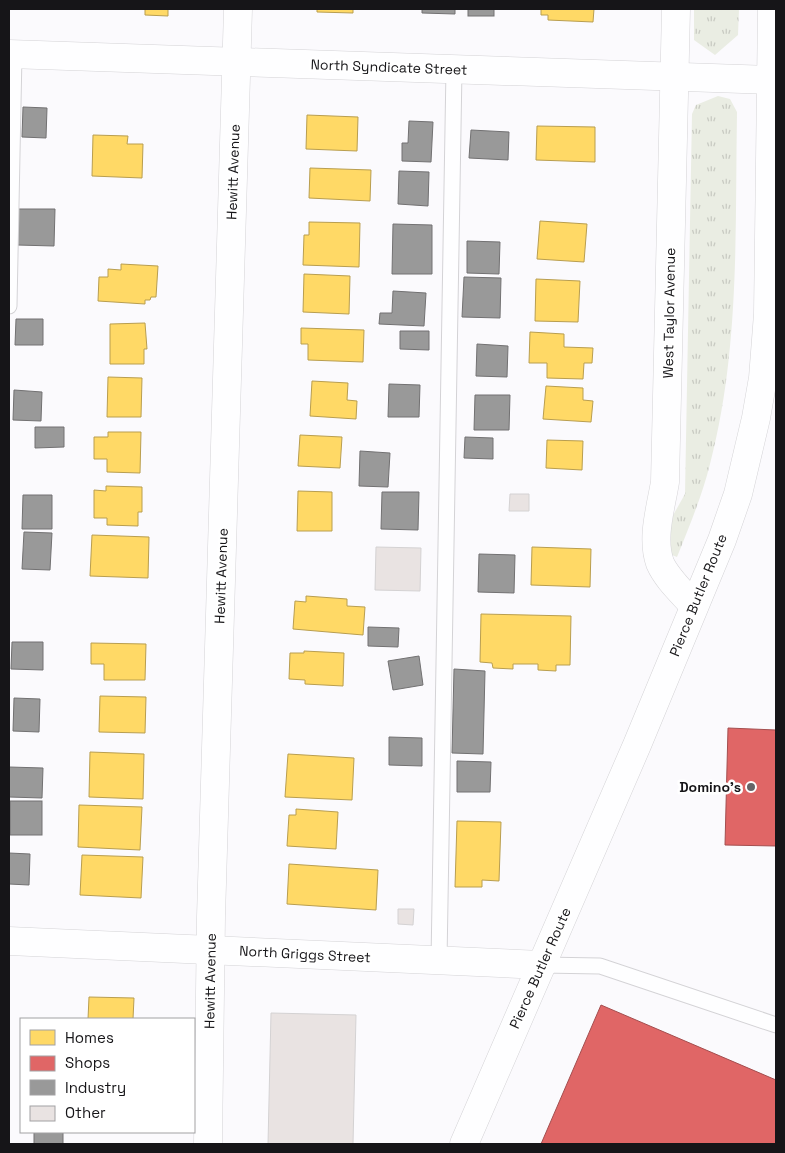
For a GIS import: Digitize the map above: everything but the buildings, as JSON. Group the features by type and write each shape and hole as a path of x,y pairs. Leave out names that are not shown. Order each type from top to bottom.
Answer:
{"street":[{"name":"Hewitt Avenue","path":"208,1144 211,949 238,9"},
{"name":"West Taylor Avenue","path":"676,9 665,482 656,548 661,564 694,606"},
{"name":"Pierce Butler Route","path":"464,1144 633,754 722,540 738,494 763,378 768,314 773,80 772,9"},
{"name":"North Syndicate Street","path":"12,54 773,80"},
{"name":"North Griggs Street","path":"9,941 542,965"}],"lane":[{"path":"9,306 12,54"},
{"path":"439,961 454,69"},
{"path":"542,965 600,966 776,1025"}],"green space":[{"path":"694,9 739,9 738,35 715,55 694,40"},
{"path":"718,96 730,99 737,112 734,289 731,333 720,421 710,464 699,500 677,557 669,554 667,526 685,494 692,114 696,105"}],"place":[{"name":"Domino's","path":"751,787"}]}
